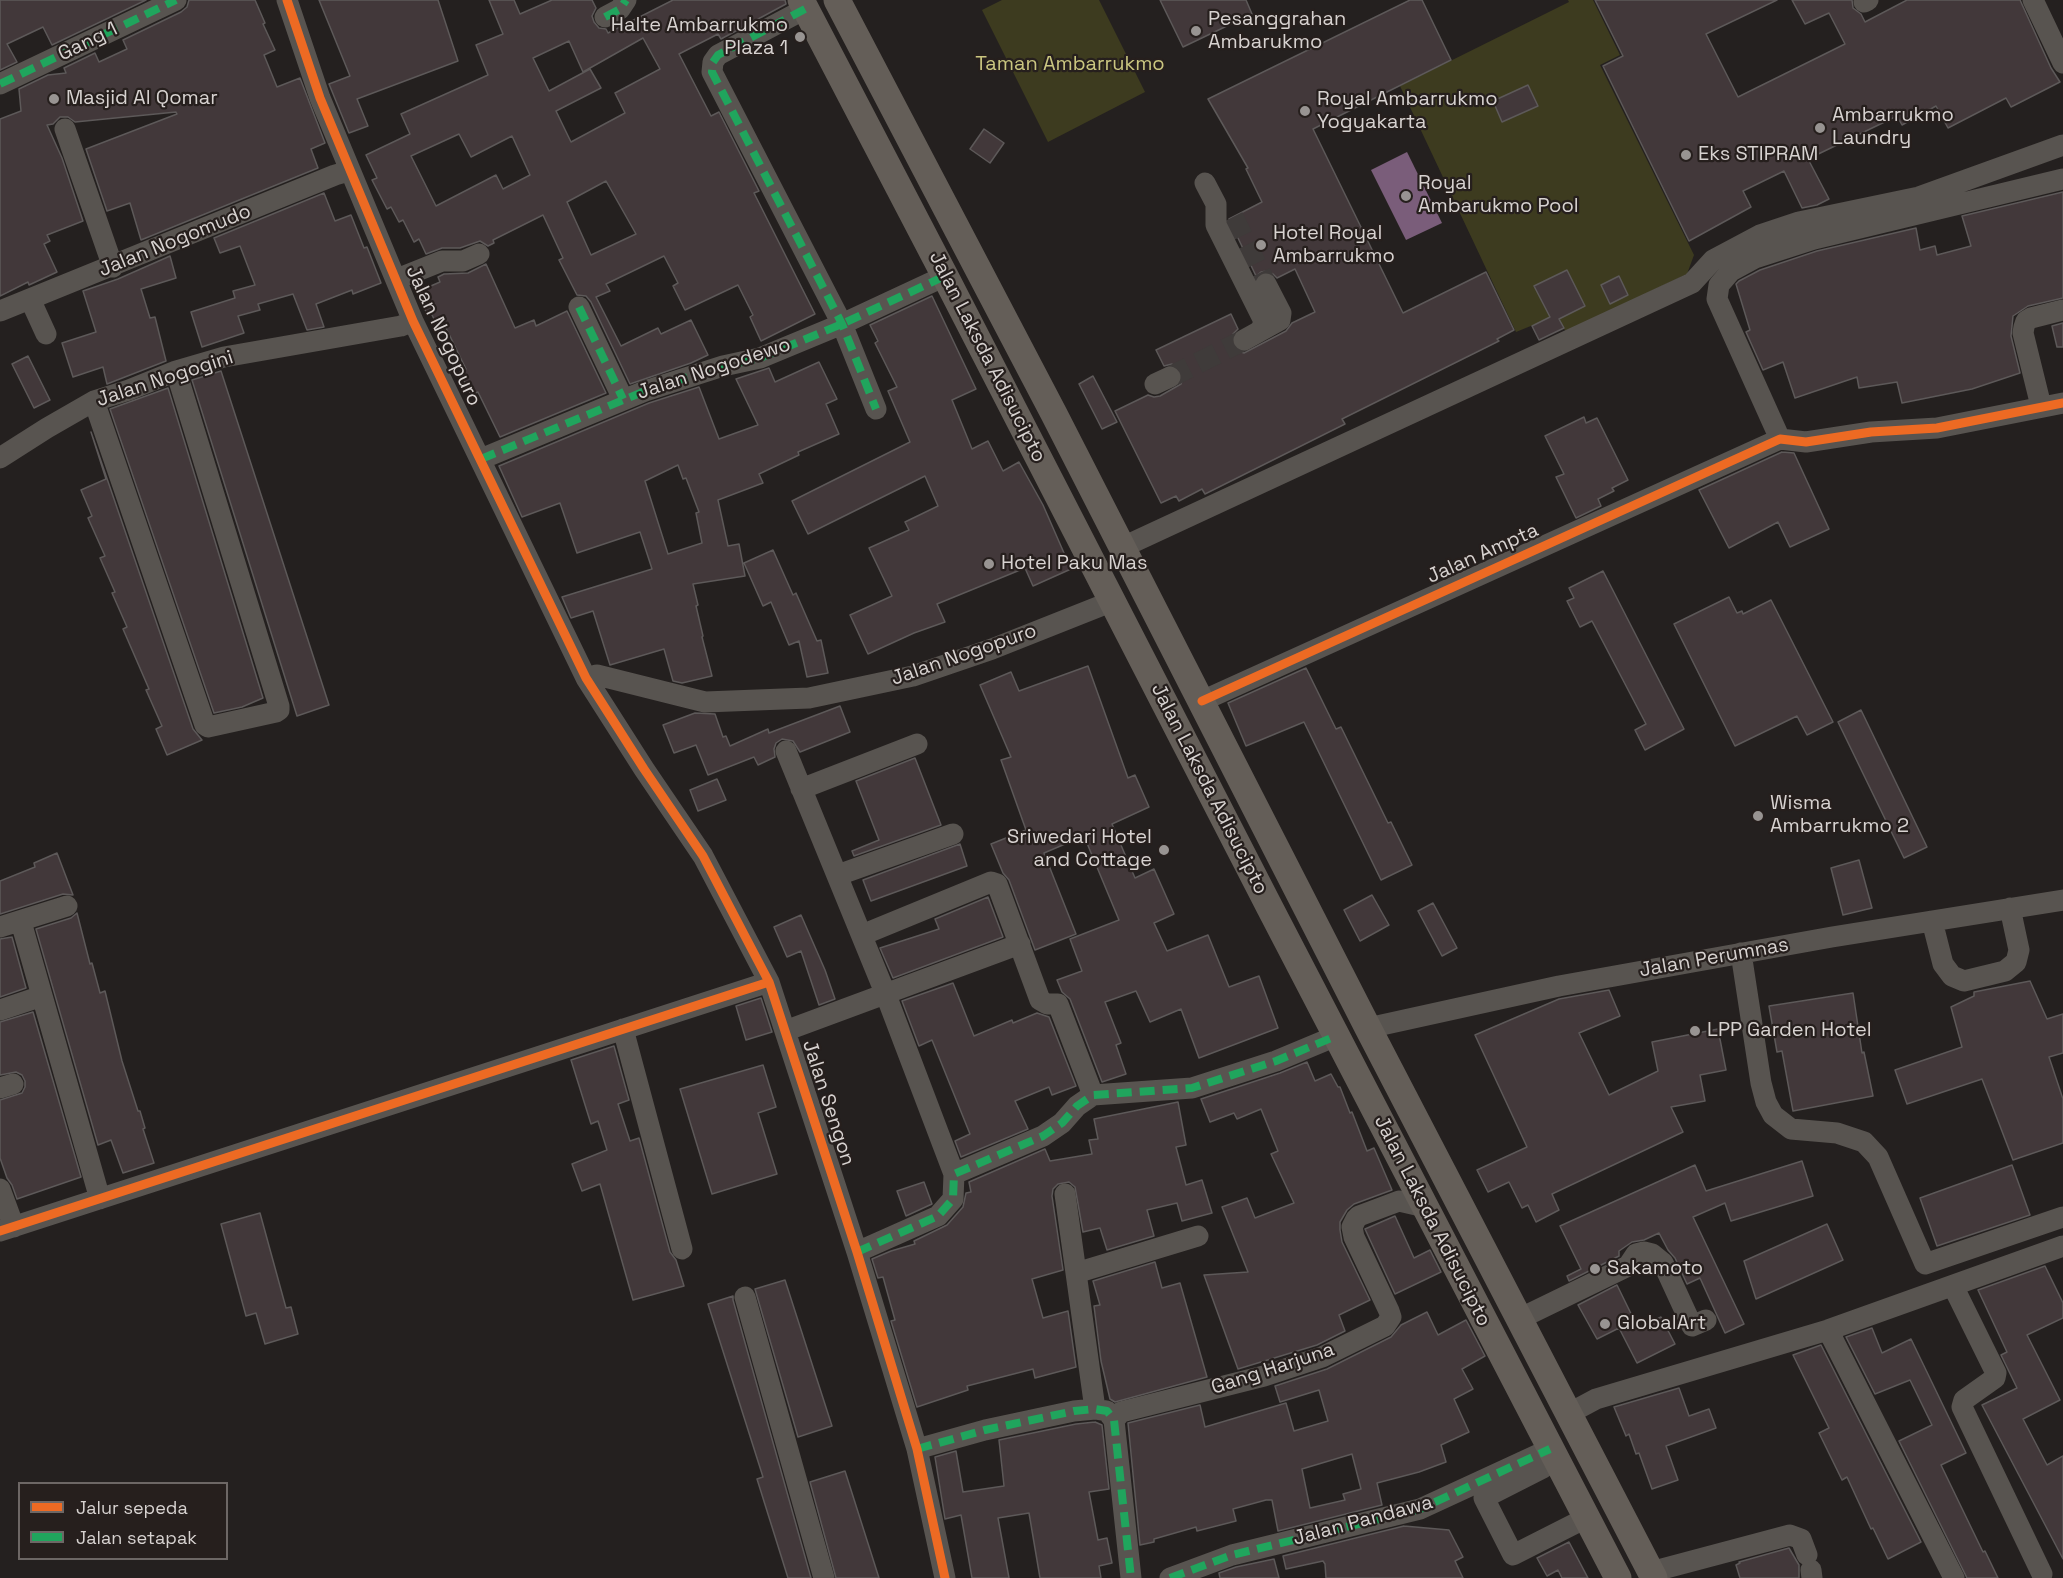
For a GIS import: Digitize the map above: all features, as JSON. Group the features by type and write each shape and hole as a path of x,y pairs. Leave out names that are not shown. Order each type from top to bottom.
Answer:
{"main road":[{"name":"Jalan Laksda Adisucipto","path":"837,0 1123,547 1368,1028 1652,1575"},
{"name":"Jalan Laksda Adisucipto","path":"803,4 1618,1578"}],"street":[{"name":"Gang 1","path":"0,84 176,0"},
{"name":"Jalan Nogopuro","path":"287,0 320,98 413,321 586,678 597,675 705,702 809,698 913,676 992,649 1113,601"},
{"path":"605,17 620,9 627,0"},
{"path":"2033,0 2063,63"},
{"path":"803,4 718,55 713,62 712,72 842,324 876,409"},
{"path":"65,129 113,267"},
{"path":"1123,547 1692,283 1713,260 1760,235 1799,222 1919,197 2063,145"},
{"name":"Jalan Nogomudo","path":"0,311 349,171"},
{"path":"2063,179 1814,239 1755,258 1731,271 1719,285 1718,298 1780,440 1806,442 1871,432 1937,428 2063,403"},
{"path":"1205,183 1216,204 1233,217"},
{"path":"1216,204 1216,225 1263,319 1264,323 1252,336 1277,323 1282,316 1266,284"},
{"path":"396,279 442,261 463,261 480,254"},
{"name":"Jalan Nogodewo","path":"481,459 623,399 723,366 759,358 842,324 945,276"},
{"path":"30,299 46,334"},
{"path":"579,307 623,399"},
{"path":"2042,406 2023,333 2024,327 2026,321 2031,318 2063,310"},
{"name":"Jalan Nogogini","path":"0,458 94,401 176,371 224,357 401,326 413,321"},
{"path":"94,401 205,725 208,727 276,712 279,706 176,371"},
{"name":"Jalan Ampta","path":"1202,701 1780,440"},
{"name":"Jalan Sengon","path":"586,678 703,856 769,982 857,1252 917,1449 945,1578"},
{"path":"801,789 917,744"},
{"path":"786,752 886,995 954,1174 952,1199 938,1216 857,1252"},
{"path":"838,875 953,834"},
{"path":"862,935 991,882 997,884 1040,1000 1047,1004 1058,1004 1093,1095"},
{"name":"Jalan Perumnas","path":"1368,1028 1559,986 1740,953 2063,900"},
{"path":"0,927 67,906"},
{"path":"1932,921 1943,964 1952,976 1964,981 2005,971 2016,962 2019,950 2010,908"},
{"path":"21,922 100,1199"},
{"path":"785,1031 1020,944"},
{"path":"1740,953 1761,1083 1766,1102 1773,1115 1791,1129 1836,1133 1864,1142 1878,1157 1925,1264 2063,1217"},
{"path":"0,1189 7,1229 769,982"},
{"path":"0,1010 42,996"},
{"path":"623,1029 682,1249"},
{"path":"954,1174 1043,1136 1062,1123 1077,1106 1093,1095 1192,1088 1276,1061 1336,1036"},
{"path":"1065,1194 1095,1409"},
{"name":"Gang Harjuna","path":"1114,1420 1121,1412 1264,1376 1323,1357 1385,1326 1390,1317 1389,1311 1354,1237 1353,1227 1359,1216 1399,1201 1425,1207"},
{"path":"1076,1273 1198,1236"},
{"path":"1568,1414 1596,1399 1828,1330 2063,1246"},
{"path":"1519,1319 1628,1266 1636,1254 1644,1252 1652,1254 1663,1263 1692,1326 1706,1320"},
{"path":"1953,1286 1996,1373 1995,1378 1964,1400 1962,1407 2042,1574"},
{"path":"745,1297 824,1578"},
{"path":"1828,1330 1954,1578"},
{"path":"917,1449 985,1430 1074,1411 1095,1409 1107,1411 1114,1420 1131,1578"},
{"path":"1553,1455 1484,1498 1513,1555 1586,1518"},
{"name":"Jalan Pandawa","path":"1170,1578 1232,1555 1420,1509 1553,1455"},
{"path":"1652,1575 1790,1535 1801,1539 1810,1567"}],"green space":[{"name":"Taman Ambarrukmo","path":"1002,0 1099,0 1145,92 1048,142 982,10"},
{"path":"1568,0 1593,0 1620,55 1600,65 1694,255 1687,274 1566,332 1560,322 1543,321 1516,332 1400,86 1569,2"}],"shaded area":[{"name":"Royal Ambarukmo Pool","path":"1407,152 1442,223 1406,240 1371,170"}],"building":[{"path":"0,0 146,0 52,45 43,27 7,44 17,62 0,70"},
{"path":"189,0 255,0 275,50 264,55 277,87 300,78 325,143 311,149 318,168 141,240 130,203 107,211 86,149 177,114 176,112 75,122 68,117 60,117 53,124 47,125 62,158 83,221 47,235 50,241 44,244 57,272 29,285 28,282 0,296 0,119 21,111 19,89 48,75 66,73 64,68 95,53 99,62 127,49 123,40 181,12 187,7"},
{"path":"319,0 438,0 458,61 357,99 368,126 349,133 329,84 350,76"},
{"path":"489,0 514,0 520,14 552,0 592,0 596,8 592,16 594,22 599,28 606,29 608,33 673,0 785,0 786,4 721,39 718,34 679,54 711,116 719,112 759,191 754,193 815,314 761,341 750,317 753,315 738,285 685,310 673,286 678,283 664,256 606,284 610,291 596,297 621,346 658,328 661,334 691,320 708,355 630,384 591,302 586,296 577,295 559,260 563,258 543,215 493,240 494,243 488,246 480,241 460,248 442,248 426,254 419,239 414,242 403,220 399,222 391,207 387,209 372,180 377,178 366,155 410,134 401,114 488,75 476,45 503,34","holes":["643,38 660,69 615,93 625,113 571,142 556,111 601,88 590,69 549,91 533,58 569,41 583,72","459,134 471,157 512,136 530,175 503,189 496,175 436,206 411,156","606,181 636,234 591,255 567,202"]},
{"name":"Pesanggrahan Ambarukmo","path":"1160,0 1246,0 1252,14 1183,47"},
{"name":"Hotel Royal Ambarrukmo","path":"1410,0 1422,0 1451,60 1313,129 1403,313 1486,272 1514,330 1497,339 1499,341 1342,419 1345,424 1205,494 1202,489 1179,501 1176,496 1161,503 1115,411 1148,395 1160,396 1181,384 1183,378 1181,371 1172,364 1164,366 1156,350 1231,314 1238,329 1233,334 1233,346 1244,353 1286,331 1292,323 1315,312 1295,269 1277,278 1267,271 1256,276 1229,219 1262,202 1246,169 1248,168 1208,99"},
{"path":"1595,0 1777,0 1706,34 1738,97 1845,44 1829,13 1805,24 1792,0 1852,0 1853,8 1861,14 1865,22 1907,0 2020,0 2051,68 2060,82 2011,107 2006,98 1948,128 1936,106 1902,125 1897,116 1808,159 1829,199 1817,205 1802,208 1784,171 1743,191 1751,207 1689,241 1603,66 1623,56"},
{"path":"1528,85 1538,106 1502,122 1493,101"},
{"path":"984,129 1004,143 990,163 970,149"},
{"path":"2063,192 2063,298 2028,306 2013,316 2011,336 2020,373 1972,389 1902,403 1897,382 1859,388 1857,377 1795,398 1783,362 1763,370 1746,332 1750,330 1736,284 1739,281 1760,270 1817,251 1916,228 1920,250 1935,246 1937,255 1971,246 1962,216"},
{"path":"324,193 335,221 351,215 381,283 353,294 352,290 316,304 324,327 307,330 293,294 258,304 260,310 238,316 244,333 202,347 191,312 235,298 233,291 255,285 240,246 220,253 214,238"},
{"path":"170,256 176,278 141,289 150,318 155,317 166,361 107,384 103,367 73,377 62,343 96,332 83,291 118,279"},
{"path":"486,264 515,328 534,320 536,326 567,311 606,393 500,437 478,392 471,395 460,372 466,369 446,328 440,331 431,313 427,314 417,292 440,282 438,277 444,274 468,273"},
{"path":"1567,270 1585,306 1559,319 1564,328 1539,340 1532,326 1550,317 1534,286"},
{"path":"1619,276 1628,295 1610,304 1601,285"},
{"path":"932,296 976,389 952,400 972,449 988,441 1003,471 1019,462 1043,505 1071,569 1033,586 1025,568 937,604 945,622 868,654 850,615 892,596 869,548 909,530 905,522 938,506 925,476 808,534 792,501 910,442 888,391 897,387 875,343 878,341 870,325"},
{"path":"2063,323 2063,347 2057,347 2052,326"},
{"path":"28,356 50,400 34,408 12,364"},
{"path":"819,362 837,399 826,404 839,434 798,452 799,455 759,474 763,483 718,500 728,546 739,544 745,576 693,584 702,637 712,676 682,683 673,681 664,649 610,665 593,611 571,618 562,597 652,569 640,532 577,553 560,503 522,517 499,466 649,403 699,387 719,439 758,425 736,379 769,368 775,382","holes":["678,465 683,479 686,478 699,512 696,513 702,543 668,554 645,481"]},
{"path":"221,371 329,705 297,716 192,380"},
{"path":"1093,376 1117,422 1102,429 1079,384"},
{"path":"168,388 263,698 242,707 214,713 110,409"},
{"path":"1584,417 1586,423 1597,418 1628,480 1612,488 1614,491 1598,499 1601,506 1576,518 1556,477 1564,474 1545,436"},
{"path":"91,432 193,729 202,740 167,755 156,729 162,726 123,629 127,627 100,558 105,556 88,518 92,516 81,490 106,479"},
{"path":"1782,452 1794,453 1829,529 1790,547 1778,522 1729,548 1699,490"},
{"path":"773,550 793,595 796,593 817,641 821,640 828,673 807,677 799,641 789,645 771,602 763,606 744,563"},
{"path":"1603,571 1684,729 1645,750 1635,730 1646,724 1592,621 1580,627 1567,601 1574,598 1569,588"},
{"path":"1729,597 1737,613 1742,611 1743,614 1771,600 1833,722 1807,735 1797,716 1735,746 1674,624"},
{"path":"1088,666 1128,778 1135,775 1149,807 1112,824 1135,878 1154,869 1174,914 1154,923 1167,951 1208,935 1229,987 1259,976 1278,1028 1199,1058 1181,1009 1150,1022 1136,991 1105,1002 1121,1043 1116,1045 1126,1074 1102,1082 1070,999 1062,992 1057,980 1082,971 1070,939 1119,920 1084,836 1044,853 1076,934 1035,950 1009,880 1003,873 991,844 1026,830 1001,760 1011,757 980,685 1011,672 1019,691"},
{"path":"1306,668 1336,729 1341,727 1388,823 1391,822 1412,865 1381,880 1304,722 1246,746 1228,703"},
{"path":"840,706 850,732 800,752 793,741 782,739 776,743 775,757 758,765 754,757 708,775 696,745 674,753 663,725 695,713 715,714 723,737 726,736 730,746 768,729 769,733"},
{"path":"1861,710 1927,847 1904,858 1838,722"},
{"path":"915,758 941,825 854,856 852,851 879,840 856,781"},
{"path":"717,779 726,800 698,811 690,790"},
{"path":"960,844 967,866 871,901 863,880"},
{"path":"57,853 73,895 63,894 0,914 0,881 35,867 34,863"},
{"path":"1859,860 1872,908 1843,915 1831,868"},
{"path":"1372,895 1389,925 1360,941 1344,910"},
{"path":"988,897 1003,937 893,978 880,948 939,929 935,919"},
{"path":"1433,903 1457,948 1442,956 1418,911"},
{"path":"77,913 100,993 105,991 122,1061 138,1111 140,1111 154,1163 123,1173 111,1140 98,1145 36,929 71,918"},
{"path":"801,915 835,999 819,1005 801,951 787,957 774,927"},
{"path":"12,937 26,988 0,997 0,939"},
{"path":"2030,981 2047,1019 2063,1014 2063,1053 2049,1057 2063,1099 2063,1143 2013,1160 1982,1079 1907,1104 1895,1070 1962,1047 1951,1007 1974,996 1974,992"},
{"path":"953,983 974,1036 1012,1020 1013,1023 1037,1013 1049,1017 1076,1086 1052,1095 1049,1087 1015,1101 1028,1129 961,1157 955,1141 970,1134 932,1040 919,1046 902,1001"},
{"path":"1609,990 1620,1016 1579,1033 1609,1095 1658,1071 1652,1042 1718,1029 1726,1070 1700,1075 1705,1101 1671,1107 1683,1132 1552,1194 1559,1210 1536,1222 1528,1205 1522,1208 1509,1182 1488,1192 1477,1170 1527,1147 1475,1035 1559,999"},
{"path":"1853,993 1862,1053 1864,1052 1873,1096 1793,1111 1782,1051 1777,1052 1769,1006"},
{"path":"761,998 772,1032 746,1040 736,1006"},
{"path":"33,1012 81,1177 17,1199 0,1158 0,1100 22,1093 25,1081 22,1075 16,1072 0,1075 0,1022"},
{"path":"614,1046 629,1100 618,1104 630,1141 639,1138 670,1252 676,1260 684,1286 633,1300 600,1184 582,1191 572,1164 607,1150 598,1121 591,1124 571,1060"},
{"path":"1307,1062 1315,1081 1331,1074 1340,1087 1367,1151 1374,1148 1392,1190 1354,1204 1347,1210 1340,1222 1342,1242 1370,1300 1339,1315 1345,1331 1317,1345 1238,1369 1204,1275 1248,1272 1222,1207 1247,1198 1255,1218 1294,1203 1271,1154 1278,1151 1261,1109 1237,1119 1234,1113 1210,1122 1201,1099"},
{"path":"763,1065 776,1107 758,1113 777,1174 712,1194 680,1089"},
{"path":"1178,1102 1186,1145 1176,1147 1186,1185 1202,1180 1212,1213 1182,1221 1177,1203 1147,1210 1154,1236 1107,1250 1100,1228 1083,1232 1075,1187 1069,1182 1058,1184 1053,1189 1052,1196 1063,1270 1032,1279 1043,1318 1068,1311 1076,1367 1035,1378 1033,1369 967,1386 968,1390 917,1407 891,1321 895,1320 883,1277 878,1278 872,1259 915,1244 914,1241 947,1225 963,1207 966,1193 971,1192 969,1182 1045,1149 1050,1161 1092,1154 1089,1140 1098,1139 1094,1119"},
{"path":"1802,1161 1813,1196 1731,1221 1725,1203 1693,1217 1744,1324 1725,1333 1700,1278 1687,1284 1675,1258 1659,1233 1644,1240 1632,1242 1619,1251 1619,1256 1569,1281 1567,1276 1581,1269 1560,1226 1695,1165 1706,1191"},
{"path":"2012,1165 2030,1215 1937,1246 1920,1198"},
{"path":"924,1182 932,1204 906,1216 897,1191"},
{"path":"260,1213 286,1308 291,1307 298,1334 265,1344 256,1313 246,1316 221,1224"},
{"path":"1395,1216 1414,1258 1430,1250 1441,1272 1395,1294 1365,1229"},
{"path":"1827,1224 1843,1260 1756,1299 1744,1261"},
{"path":"1155,1262 1162,1288 1180,1283 1207,1377 1115,1402 1110,1399 1101,1361 1094,1306 1100,1305 1093,1281"},
{"path":"2045,1266 2063,1303 2063,1318 2027,1335 2060,1400 2023,1419 2047,1465 2063,1456 2063,1559 1982,1405 2017,1388 2001,1355 2007,1352 1978,1290"},
{"path":"785,1280 832,1426 798,1437 755,1289"},
{"path":"1617,1285 1638,1328 1661,1317 1675,1344 1637,1363 1619,1328 1597,1339 1578,1305"},
{"path":"733,1296 811,1578 788,1578 757,1479 763,1477 708,1304"},
{"path":"1427,1312 1438,1335 1466,1320 1485,1356 1462,1369 1473,1389 1454,1399 1469,1432 1441,1445 1446,1462 1377,1483 1382,1505 1278,1531 1272,1500 1266,1500 1233,1509 1236,1521 1197,1531 1196,1527 1140,1545 1128,1423 1200,1405 1205,1427 1286,1403 1294,1431 1328,1421 1319,1390 1280,1402 1275,1386 1327,1369 1391,1337 1401,1325","holes":["1352,1454 1361,1489 1343,1494 1345,1500 1310,1508 1302,1469"]},
{"path":"1872,1328 1882,1353 1911,1339 1966,1453 1941,1465 1998,1578 1967,1578 1899,1441 1932,1425 1910,1380 1875,1394 1846,1337"},
{"path":"1821,1345 1921,1542 1888,1559 1847,1477 1842,1480 1819,1433 1829,1428 1793,1355"},
{"path":"1679,1388 1689,1416 1709,1409 1716,1428 1666,1446 1678,1480 1652,1489 1639,1453 1636,1454 1629,1434 1626,1436 1614,1407"},
{"path":"1095,1422 1102,1425 1109,1489 1089,1492 1098,1540 1107,1538 1112,1563 1099,1566 1101,1578 1040,1578 1029,1513 998,1518 1009,1578 972,1578 961,1515 945,1519 935,1457 956,1451 963,1492 1004,1486 999,1440"},
{"path":"845,1471 879,1578 836,1578 810,1482"},
{"path":"1404,1526 1449,1530 1463,1557 1455,1561 1463,1578 1326,1578 1323,1561 1286,1569 1283,1556"},
{"path":"1569,1542 1588,1578 1562,1578 1558,1570 1547,1576 1537,1558"},
{"path":"1789,1548 1799,1565 1799,1578 1740,1578 1736,1565 1739,1562"},
{"path":"1274,1559 1279,1578 1220,1578 1219,1573 1236,1567"}],"tunnel":[{"path":"1233,217 1266,284"},
{"path":"1170,377 1244,340"}],"marked path":[{"path":"0,84 176,0"},
{"path":"605,17 620,9 626,0"},
{"path":"805,9 718,55 713,62 712,72 842,324 876,409"},
{"path":"481,459 645,391 723,366 760,358 842,324 945,276"},
{"path":"579,307 623,399"},
{"path":"857,1252 938,1216 953,1199 954,1174 1043,1136 1062,1123 1077,1106 1093,1095 1192,1088 1276,1061 1336,1036"},
{"path":"917,1449 985,1430 1074,1411 1095,1409 1107,1411 1114,1420 1131,1578"},
{"path":"1170,1578 1232,1555 1420,1509 1550,1449"}],"cycle path":[{"path":"287,0 320,98 413,321 586,678 703,856 769,982 857,1252 917,1449 945,1578"},
{"path":"1202,701 1780,439 1806,442 1871,432 1937,428 2063,403"},
{"path":"0,1231 769,982"}],"place":[{"name":"Pesanggrahan Ambarukmo","path":"1196,31"},
{"name":"Halte Ambarrukmo Plaza 1","path":"800,37"},
{"name":"Masjid Al Qomar","path":"54,99"},
{"name":"Royal Ambarrukmo Yogyakarta","path":"1305,111"},
{"name":"Ambarrukmo Laundry","path":"1820,128"},
{"name":"Eks STIPRAM","path":"1686,155"},
{"name":"Royal Ambarukmo Pool","path":"1406,196"},
{"name":"Hotel Royal Ambarrukmo","path":"1261,245"},
{"name":"Hotel Paku Mas","path":"989,564"},
{"name":"Wisma Ambarrukmo 2","path":"1758,816"},
{"name":"Sriwedari Hotel and Cottage","path":"1164,850"},
{"name":"LPP Garden Hotel","path":"1695,1031"},
{"name":"Sakamoto","path":"1595,1269"},
{"name":"GlobalArt","path":"1605,1324"}]}
